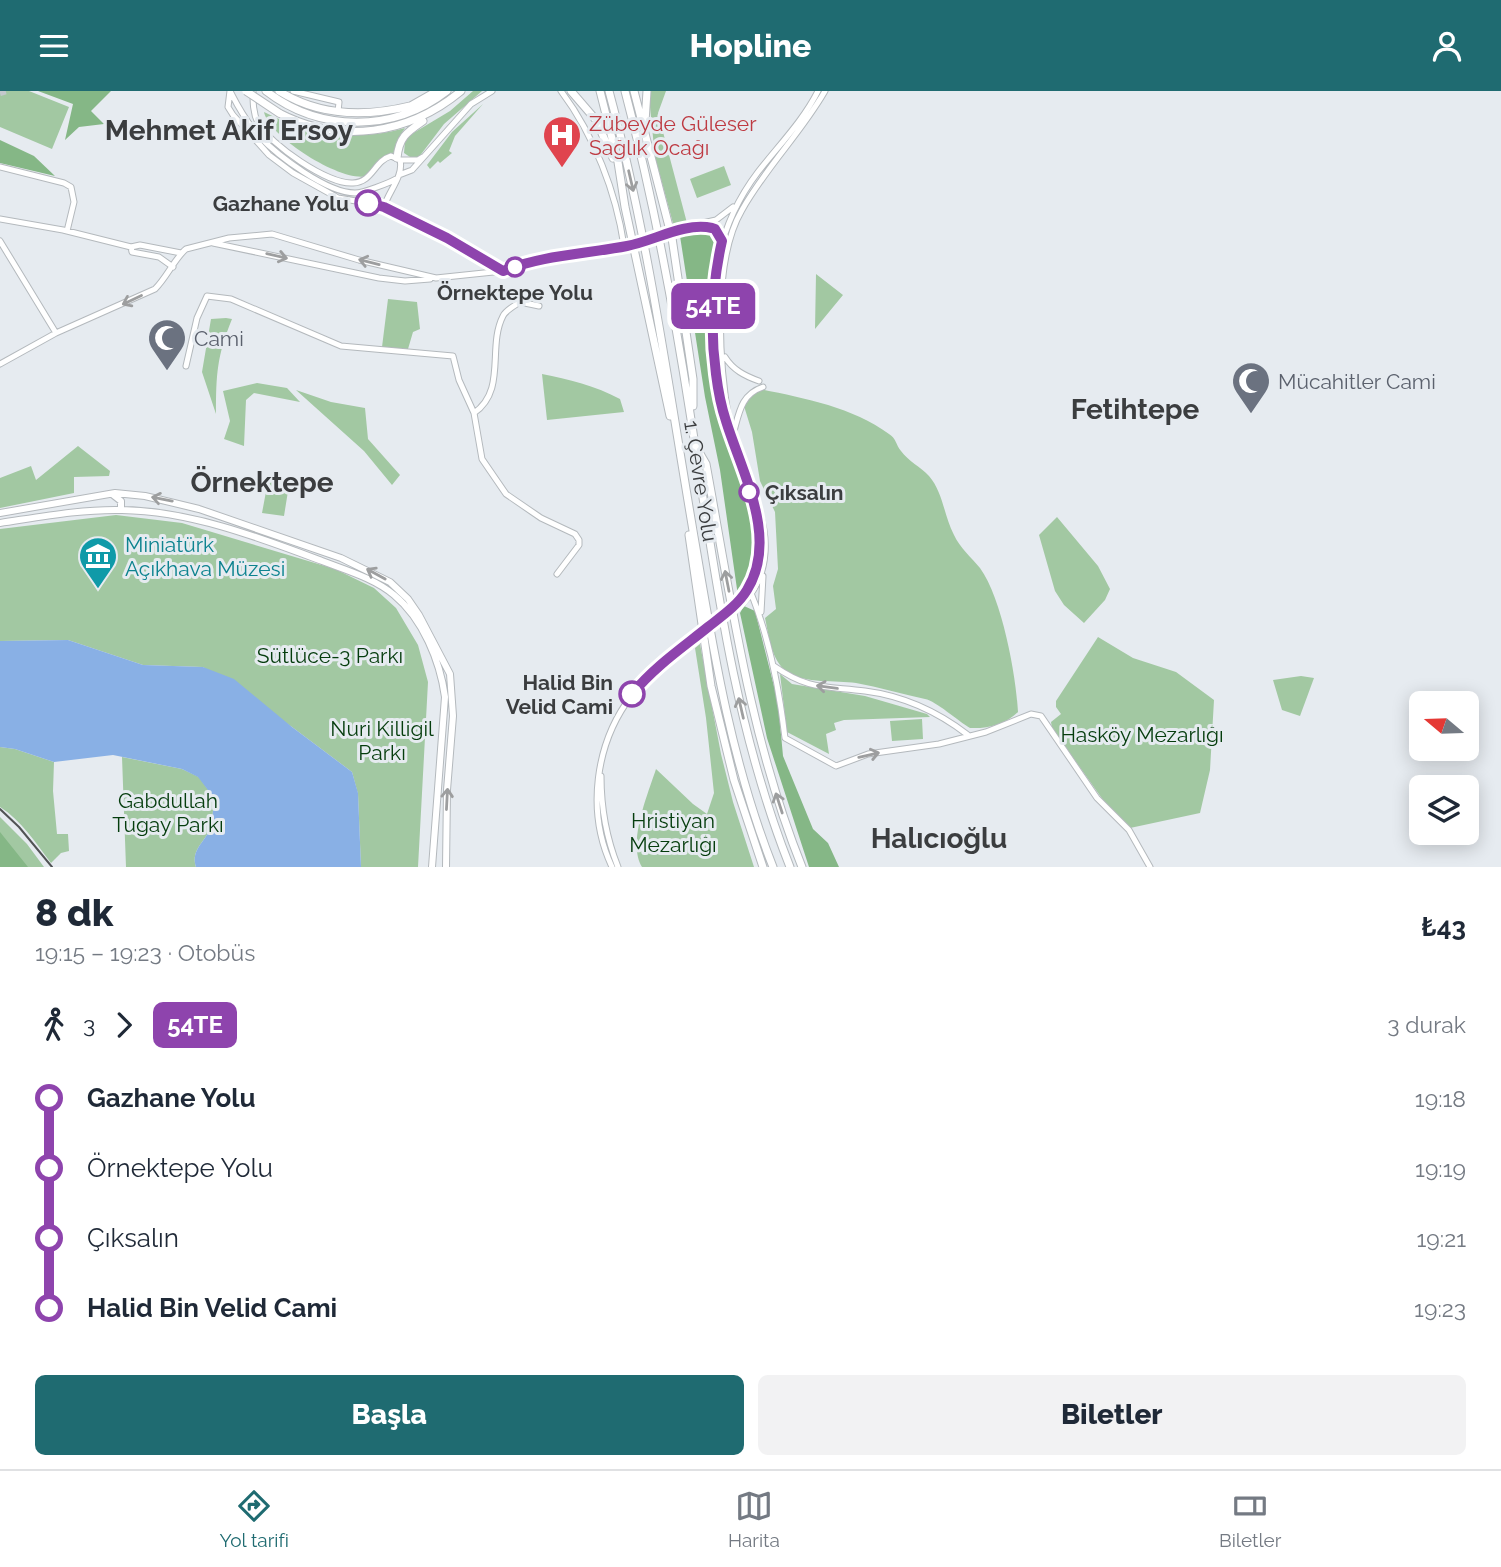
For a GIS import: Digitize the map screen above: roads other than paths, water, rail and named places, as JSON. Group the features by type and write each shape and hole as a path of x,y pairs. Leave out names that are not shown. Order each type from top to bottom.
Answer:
{"highway":[{"path":"246,91 279,113 311,126 354,132 400,126 434,111"},
{"path":"266,91 284,103 337,121 376,121 410,112 447,91"},
{"path":"279,91 300,103 338,112 369,113 410,106"},
{"path":"320,117 365,118 393,113 437,91"},
{"path":"398,159 398,145 406,132 461,91"},
{"path":"571,91 596,120 620,178"},
{"path":"600,91 668,406 677,433"},
{"name":"1. Çevre Yolu","path":"609,91 649,269 726,719 742,778 773,867"},
{"name":"1. Çevre Yolu","path":"625,91 661,244 735,683 763,792 790,867"},
{"path":"634,91 672,238 693,379 691,416"},
{"path":"647,91 645,116 650,153"},
{"path":"695,444 706,464 736,627 763,752 802,867"},
{"path":"691,520 690,543 711,687 726,751 761,867"}],"main road":[{"path":"230,91 239,109 259,136 311,176 355,193 412,170 471,104 492,91"},
{"path":"230,91 228,107 233,115 269,155 286,168 338,198 384,207 447,238 503,271"},
{"path":"253,91 257,122 266,134 298,159 332,178 352,184 373,174 382,159 391,156 418,160 428,153"},
{"path":"293,91 340,102 338,112"},
{"path":"561,91 597,152 617,213 624,246"},
{"path":"228,242 363,275 405,281 503,271 550,258 624,246 716,220 730,211 758,172 793,131 818,91"},
{"path":"732,438 726,403 723,355 723,279 728,229 825,91"},
{"path":"384,207 401,169 398,159"},
{"path":"0,167 71,187 74,201 67,231"},
{"path":"374,169 377,177 384,183 387,196"},
{"path":"740,199 722,241 714,284 714,345 722,405 748,486 758,507 764,532 760,615"},
{"path":"0,219 67,231 131,247 181,253"},
{"path":"716,220 728,229"},
{"path":"677,230 699,227 728,229"},
{"path":"715,229 722,241"},
{"path":"0,364 56,333 155,289 181,253 195,245 272,234 436,278"},
{"path":"0,241 56,333"},
{"path":"131,247 132,252 159,257 173,267"},
{"path":"405,281 406,271"},
{"path":"186,366 197,318 206,296 212,295 231,299 341,346 453,356 458,380 474,413 482,459 506,494 541,518 575,534 579,540 579,545 557,574"},
{"path":"474,413 481,408 493,387 500,325 504,313 520,302 539,306"},
{"path":"723,355 730,366 759,381"},
{"path":"732,438 743,403 751,391 763,387"},
{"path":"748,486 760,546 751,590 774,666 785,738 836,766 868,754 939,744 986,732 1031,714 1041,716 1097,798 1129,830 1150,867"},
{"path":"112,493 121,501 121,510"},
{"path":"0,513 112,493 170,500 341,558 390,582 408,599 425,623 450,674 453,716 447,790 446,867"},
{"path":"74,499 73,505 80,513"},
{"path":"0,523 121,510 157,513 245,533 345,570 394,594 425,636 435,657 445,697 432,867"},
{"path":"228,529 230,519"},
{"path":"612,867 597,799 601,766 617,717 630,696 658,666 688,647 742,601 762,570"},
{"path":"751,590 760,597"},
{"path":"742,601 757,606"},
{"path":"774,666 794,680 811,685 867,691 903,700 939,714 968,735"},
{"path":"776,678 783,673"},
{"path":"443,684 451,683"},
{"path":"953,740 957,732 954,725"},
{"path":"604,839 618,867"}],"water":[{"path":"68,640 143,665 203,667 234,679 352,772 358,793 361,867 196,867 195,855 211,826 214,798 198,777 182,769 113,755 54,762 0,747 0,641"}],"tunnel":[{"path":"0,93 7,91"}],"tram line":[{"path":"0,809 19,827 52,867"}],"place":[{"name":"Zübeyde Güleser Sağlık Ocağı","path":"562,169"},
{"name":"Gazhane Yolu","path":"368,203"},
{"name":"Örnektepe Yolu","path":"515,267"},
{"name":"Cami","path":"167,372"},
{"name":"Mücahitler Cami","path":"1251,415"},
{"name":"Çıksalın","path":"749,492"},
{"name":"Miniatürk Açıkhava Müzesi","path":"98,590"},
{"name":"Halid Bin Velid Cami","path":"632,694"}],"district":[{"name":"Mehmet Akif Ersoy","path":"229,130"},
{"name":"Fetihtepe","path":"1135,409"},
{"name":"Örnektepe","path":"262,482"},
{"name":"Halıcıoğlu","path":"939,838"}],"park label":[{"name":"Sütlüce-3 Parkı","path":"330,655"},
{"name":"Hasköy Mezarlığı","path":"1142,734"},
{"name":"Nuri Killigil Parkı","path":"382,740"},
{"name":"Gabdullah Tugay Parkı","path":"168,812"},
{"name":"Hristiyan Mezarlığı","path":"673,832"}]}
